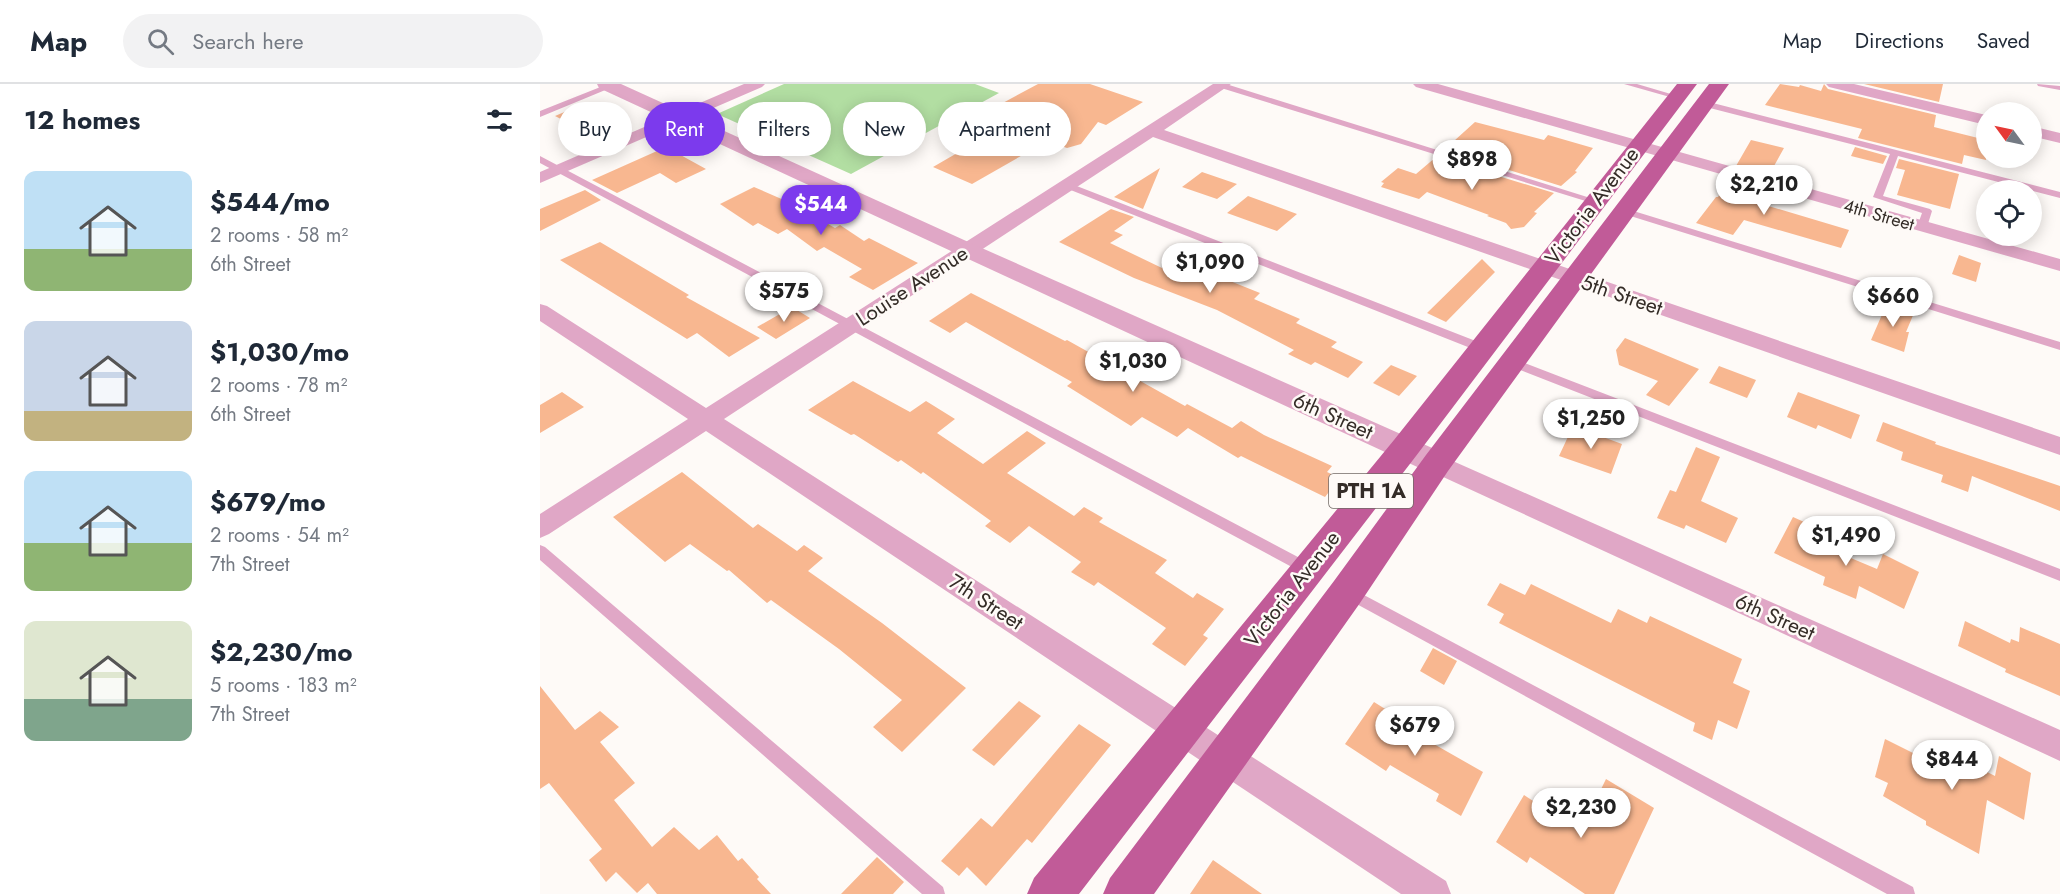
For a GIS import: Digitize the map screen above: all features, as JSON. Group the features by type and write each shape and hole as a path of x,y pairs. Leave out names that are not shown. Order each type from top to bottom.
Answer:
{"main road":[{"name":"Victoria Avenue","path":"1050,894 1405,448 1638,146 1697,92"},
{"name":"Victoria Avenue","path":"1126,894 1347,592 1437,463 1668,155 1697,92"}],"street":[{"path":"715,102 757,84"},
{"name":"Louise Avenue","path":"540,527 1222,84"},
{"name":"4th Street","path":"1421,84 2060,265"},
{"path":"1834,84 1976,118"},
{"name":"6th Street","path":"609,85 647,102"},
{"name":"5th Street","path":"1151,131 2060,446"},
{"path":"540,178 644,133"},
{"path":"2042,134 2060,138"},
{"name":"6th Street","path":"725,138 966,250 2060,746"},
{"name":"7th Street","path":"540,311 1432,894"}],"lane":[{"path":"1222,84 1595,201"},
{"path":"1628,84 1697,92 1895,153 2060,195"},
{"path":"2041,84 2060,88"},
{"path":"540,114 609,85"},
{"path":"1895,153 1878,197 1927,211 1922,227"},
{"path":"540,159 1308,569"},
{"path":"1066,185 1482,348"},
{"path":"1627,212 2060,346"},
{"path":"1514,363 2060,575"},
{"path":"540,551 936,894"},
{"path":"1347,592 1906,894"}],"green space":[{"path":"784,84 975,84 999,93 983,102 938,102 938,126 926,133 926,102 843,102 843,156 884,156 851,174 811,156 831,156 831,102 744,102"},
{"path":"737,105 737,123 725,118 725,110"}],"building":[{"path":"1038,84 1090,84 1143,102 1106,125 1098,122 1081,144 1071,147 1071,102 1005,102"},
{"path":"1780,84 1799,87 1800,85 1821,91 1824,84 1828,89 1936,115 1934,127 1976,138 1976,158 1964,155 1962,164 1858,138 1862,129 1765,105"},
{"path":"1864,84 1943,84 1939,102"},
{"path":"1475,122 1544,140 1548,135 1593,148 1575,171 1577,172 1561,186 1444,150"},
{"path":"1751,140 1784,148 1769,175 1736,166"},
{"path":"1855,147 1887,156 1883,164 1851,156"},
{"path":"646,156 682,156 706,169 676,183 660,173 617,193 592,180"},
{"path":"952,156 1021,156 972,184 933,167"},
{"path":"1436,157 1554,193 1534,212 1537,213 1524,227 1511,229 1506,223 1487,216 1489,215 1427,192 1419,199 1381,187 1384,183 1381,182 1398,168 1416,174"},
{"path":"1899,159 1959,174 1950,209 1897,195 1905,170 1896,168"},
{"path":"1160,168 1143,209 1114,197"},
{"path":"1202,172 1237,184 1217,199 1182,187"},
{"path":"1729,179 1762,188 1755,202 1849,230 1841,248 1744,220 1733,235 1696,223 1718,197"},
{"path":"754,187 793,204 835,228 840,225 864,241 869,238 918,263 873,290 849,277 862,269 824,247 817,251 787,229 778,234 758,223 753,226 720,204"},
{"path":"585,190 601,200 540,231 540,209"},
{"path":"1248,196 1297,214 1277,231 1227,213"},
{"path":"1111,209 1134,217 1114,231 1123,235 1110,243 1162,268 1166,264 1198,277 1205,271 1260,293 1254,299 1300,319 1296,323 1337,342 1331,347 1363,362 1348,378 1315,362 1311,365 1288,354 1294,350 1217,310 1134,278 1059,242"},
{"path":"600,242 689,295 686,297 760,338 729,357 697,333 687,339 560,260"},
{"path":"1959,255 1981,263 1976,282 1952,274"},
{"path":"1482,259 1495,272 1446,322 1427,313"},
{"path":"971,293 1067,340 1185,406 1187,404 1232,428 1241,421 1264,435 1332,466 1327,472 1340,478 1325,497 1241,456 1238,458 1188,428 1177,437 1142,417 1131,426 1067,386 1072,382 966,322 950,333 929,321"},
{"path":"1887,303 1914,313 1906,332 1909,332 1904,352 1871,340"},
{"path":"792,307 810,318 776,339 757,327"},
{"path":"1625,338 1699,369 1669,406 1646,395 1658,381 1619,365 1616,350"},
{"path":"1391,365 1417,376 1399,396 1373,383"},
{"path":"1719,366 1756,380 1747,398 1709,383"},
{"path":"853,381 910,412 926,401 955,419 937,433 983,464 1027,431 1046,443 1007,473 1074,516 1084,507 1103,518 1099,522 1167,560 1155,573 1193,598 1197,593 1224,609 1203,635 1208,638 1185,666 1152,644 1166,628 1098,582 1094,586 1071,572 1081,562 1029,526 1010,543 985,526 991,521 923,472 921,474 901,460 898,462 854,434 851,435 808,410"},
{"path":"562,392 584,407 540,433 540,405"},
{"path":"1798,392 1860,415 1851,439 1818,425 1816,429 1787,417"},
{"path":"1883,422 1936,442 1935,444 2060,486 2060,511 1972,476 1968,492 1941,482 1943,475 1901,460 1903,452 1876,441"},
{"path":"1573,426 1622,444 1611,474 1559,456"},
{"path":"1696,447 1720,457 1701,501 1738,518 1726,543 1686,525 1684,529 1657,518 1670,490 1676,492"},
{"path":"682,472 753,528 758,524 797,551 804,545 823,558 808,571 882,623 966,688 902,752 873,727 902,700 839,649 771,600 767,603 729,570 727,571 690,544 665,562 613,517"},
{"path":"1793,517 1822,530 1815,543 1877,569 1883,554 1919,572 1904,609 1859,586 1856,599 1823,585 1825,577 1774,553"},
{"path":"1500,583 1525,595 1531,584 1611,623 1618,609 1647,623 1650,616 1742,659 1733,683 1750,691 1737,729 1718,720 1712,740 1693,731 1695,723 1499,623 1504,614 1487,605"},
{"path":"1965,621 2010,643 2011,639 2019,642 2020,627 2060,644 2060,696 2005,672 2006,669 1958,646"},
{"path":"1433,648 1457,661 1444,685 1420,671"},
{"path":"540,686 575,730 600,711 619,727 600,742 635,783 614,800 652,847 674,827 699,850 717,835 738,861 742,858 771,894 657,894 648,883 637,893 616,872 606,882 589,860 602,849 549,783 540,789"},
{"path":"1019,701 1041,716 994,766 972,750"},
{"path":"1374,702 1414,727 1411,731 1483,772 1461,816 1436,801 1439,794 1390,765 1386,771 1345,744"},
{"path":"1079,724 1111,745 1032,843 1027,839 986,886 967,867 959,876 941,861 981,818 992,827"},
{"path":"1885,739 1937,765 1940,748 1995,776 1999,756 2031,773 2024,820 1987,800 1979,854 1926,825 1926,821 1883,796 1888,783 1875,777"},
{"path":"1606,779 1654,808 1614,894 1585,894 1530,857 1527,863 1496,842 1524,795 1580,832"},
{"path":"877,857 904,882 893,894 841,894"},
{"path":"1213,860 1262,894 1190,894"}]}
